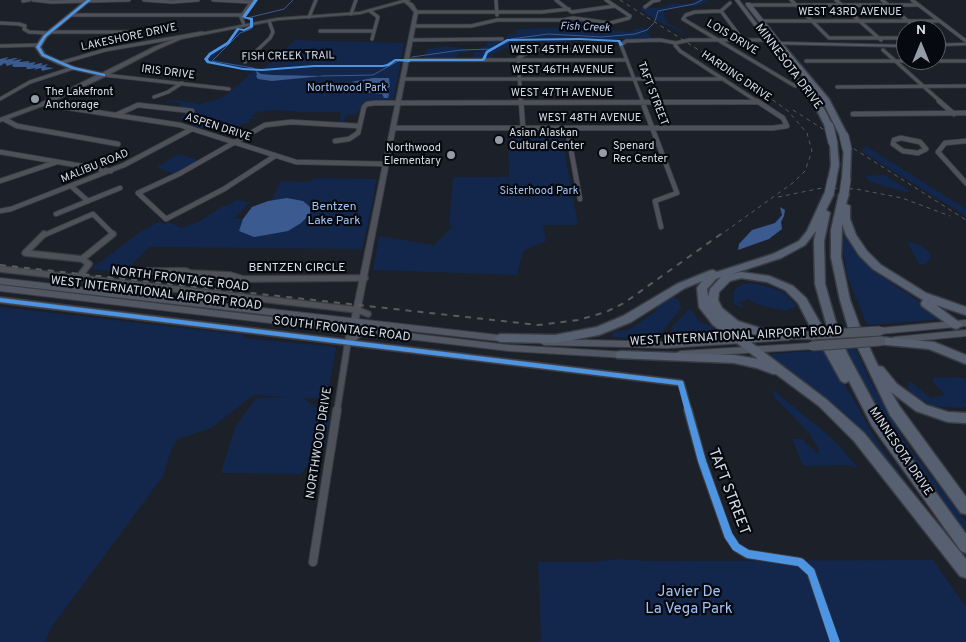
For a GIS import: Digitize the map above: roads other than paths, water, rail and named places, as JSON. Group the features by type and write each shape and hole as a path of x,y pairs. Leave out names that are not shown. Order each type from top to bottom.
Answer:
{"highway":[{"name":"MINNESOTA DRIVE","path":"774,42 818,105 829,126 834,143 835,166 819,242 820,284 831,326 841,353 877,422 966,546"},
{"name":"MINNESOTA DRIVE","path":"774,42 826,101 844,136 847,149 846,180 836,230 836,256 844,300 862,345 895,411 966,508"},
{"path":"500,338 566,338 599,331 627,319 691,281 777,256 802,243 811,232 829,194"},
{"path":"844,194 847,226 863,253 888,278 964,328"},
{"path":"877,267 922,296 966,311"},
{"path":"737,268 708,280 701,294 703,304 708,313 823,403 859,437 966,571"},
{"path":"812,341 766,334 734,324 718,310 713,300 714,291 718,285 728,278 747,275 769,279 794,292 816,323 852,390 877,422"},
{"path":"880,336 930,345 966,360"},
{"path":"862,345 886,380 910,401 938,414 966,418"},
{"path":"621,355 744,361 768,368 796,383"}],"main road":[{"path":"730,3 736,0"},
{"name":"MINNESOTA DRIVE","path":"736,0 774,42"},
{"name":"MINNESOTA DRIVE","path":"746,2 774,42"},
{"path":"730,3 741,5"},
{"path":"774,42 896,42"},
{"path":"946,43 966,42"},
{"name":"WEST INTERNATIONAL AIRPORT ROAD","path":"0,281 355,321 391,330 524,350 621,355 754,350 812,341"},
{"name":"WEST INTERNATIONAL AIRPORT ROAD","path":"0,288 362,331"},
{"path":"348,342 362,331 375,327 391,330"},
{"name":"WEST INTERNATIONAL AIRPORT ROAD","path":"391,330 576,344 637,345 742,341 812,341 964,328"},
{"path":"348,342 391,330"}],"street":[{"path":"23,1 28,0"},
{"path":"33,0 129,0"},
{"path":"144,0 172,2 198,0"},
{"path":"213,0 252,1"},
{"path":"309,17 316,0"},
{"path":"352,14 356,0"},
{"path":"2,120 43,104 183,36 268,21 352,14 370,11 405,0 416,12 355,321"},
{"path":"496,0 497,20"},
{"path":"556,0 575,14 573,18"},
{"path":"413,26 471,26 497,20 562,20 573,18 610,23 622,21 630,17 606,0"},
{"path":"645,7 652,0 659,0"},
{"path":"791,0 829,38 896,41"},
{"path":"836,0 881,40"},
{"path":"882,0 906,20"},
{"path":"912,0 938,20"},
{"path":"0,46 38,44 88,1"},
{"path":"244,25 241,20 242,14 252,1"},
{"path":"746,2 796,5 919,5"},
{"path":"730,3 722,8 721,11 742,40"},
{"path":"572,12 615,6"},
{"path":"416,12 546,12 568,9"},
{"path":"370,11 378,17 372,39"},
{"name":"LOIS DRIVE","path":"721,11 694,12 684,17 685,20 795,86"},
{"path":"72,15 242,14"},
{"path":"245,62 270,38 272,32 268,21"},
{"name":"WEST 43RD AVENUE","path":"761,21 896,22"},
{"path":"0,24 19,24 25,26 24,29 29,32 138,32"},
{"path":"946,26 966,42"},
{"path":"320,31 374,30"},
{"name":"LAKESHORE DRIVE","path":"60,63 92,53 183,36"},
{"path":"410,40 502,40"},
{"name":"TAFT STREET","path":"661,227 655,201 677,193 621,45 624,42 660,40 676,43"},
{"path":"676,43 684,40 774,42"},
{"path":"718,40 774,42"},
{"name":"HARDING DRIVE","path":"676,43 675,46 680,51 782,118 787,126"},
{"path":"38,44 39,51 43,55 60,63 73,68 104,74"},
{"path":"522,128 517,60 534,50 596,50"},
{"path":"578,50 581,60"},
{"path":"883,50 896,61"},
{"name":"WEST 45TH AVENUE","path":"407,60 627,60"},
{"path":"806,61 896,61"},
{"path":"946,61 966,61"},
{"path":"0,99 30,82 73,68"},
{"path":"906,70 955,115"},
{"name":"IRIS DRIVE","path":"104,74 229,89"},
{"name":"WEST 46TH AVENUE","path":"403,79 724,79"},
{"path":"154,97 168,92 182,83"},
{"path":"837,87 966,86"},
{"name":"WEST 47TH AVENUE","path":"359,126 364,107 367,104 756,102"},
{"name":"ASPEN DRIVE","path":"43,104 174,124 296,162 313,164 387,164"},
{"path":"116,115 138,105 192,111"},
{"path":"853,114 955,115 966,113"},
{"path":"2,120 17,126 118,144"},
{"path":"275,156 224,189 166,219 138,193 179,174 257,128 274,123 291,122 359,126 358,133 354,137 335,141"},
{"name":"WEST 48TH AVENUE","path":"394,128 773,128 787,126"},
{"path":"567,128 580,200"},
{"path":"656,136 668,128"},
{"name":"MALIBU ROAD","path":"0,211 11,209 111,171 138,159 192,129"},
{"path":"926,149 922,152 908,152 898,149 893,142 897,139 910,139 920,142 926,149 938,152 966,183"},
{"path":"938,152 945,143 966,141"},
{"path":"0,152 111,171"},
{"path":"0,181 59,162"},
{"path":"71,186 88,201"},
{"path":"56,214 120,188"},
{"path":"78,278 88,267 87,262 82,259 25,253 44,234 93,214 113,234 82,259"},
{"name":"NORTH FRONTAGE ROAD","path":"0,269 358,310 368,314"},
{"name":"BENTZEN CIRCLE","path":"133,271 186,271 190,273 230,275 243,279 365,278"},
{"name":"SOUTH FRONTAGE ROAD","path":"0,300 681,383"},
{"name":"NORTHWOOD DRIVE","path":"313,562 349,335 345,329"},
{"name":"TAFT STREET","path":"681,383 700,452 728,535 736,547 748,554 800,562 811,572 835,642"}],"waterway":[{"name":"Fish Creek","path":"243,19 284,9 293,0"},
{"name":"Fish Creek","path":"655,21 658,11 694,4 702,0"},
{"name":"Fish Creek","path":"511,39 548,34 602,37 635,34 647,30 654,23"},
{"name":"Fish Creek","path":"254,25 251,29 240,33 212,61 253,68 257,71"},
{"name":"Fish Creek","path":"412,57 461,50 494,49 511,40"},
{"name":"Fish Creek","path":"321,76 373,75 400,60"}],"railway":[{"path":"620,0 757,87"},
{"path":"719,236 794,182 805,171 812,151 807,133 788,111 752,85"},
{"path":"793,110 966,220"},
{"path":"778,197 822,188 856,189 902,198 950,216"},
{"path":"0,265 538,325 578,320 606,312 624,303 721,234"}],"place":[{"name":"The Lakefront Anchorage","path":"35,99"},
{"name":"Asian Alaskan Cultural Center","path":"499,140"},
{"name":"Spenard Rec Center","path":"603,153"},
{"name":"Northwood Elementary","path":"451,155"}],"park label":[{"name":"Northwood Park","path":"347,89"},
{"name":"Sisterhood Park","path":"539,192"},
{"name":"Bentzen Lake Park","path":"334,215"},
{"name":"Javier De La Vega Park","path":"689,602"}]}
